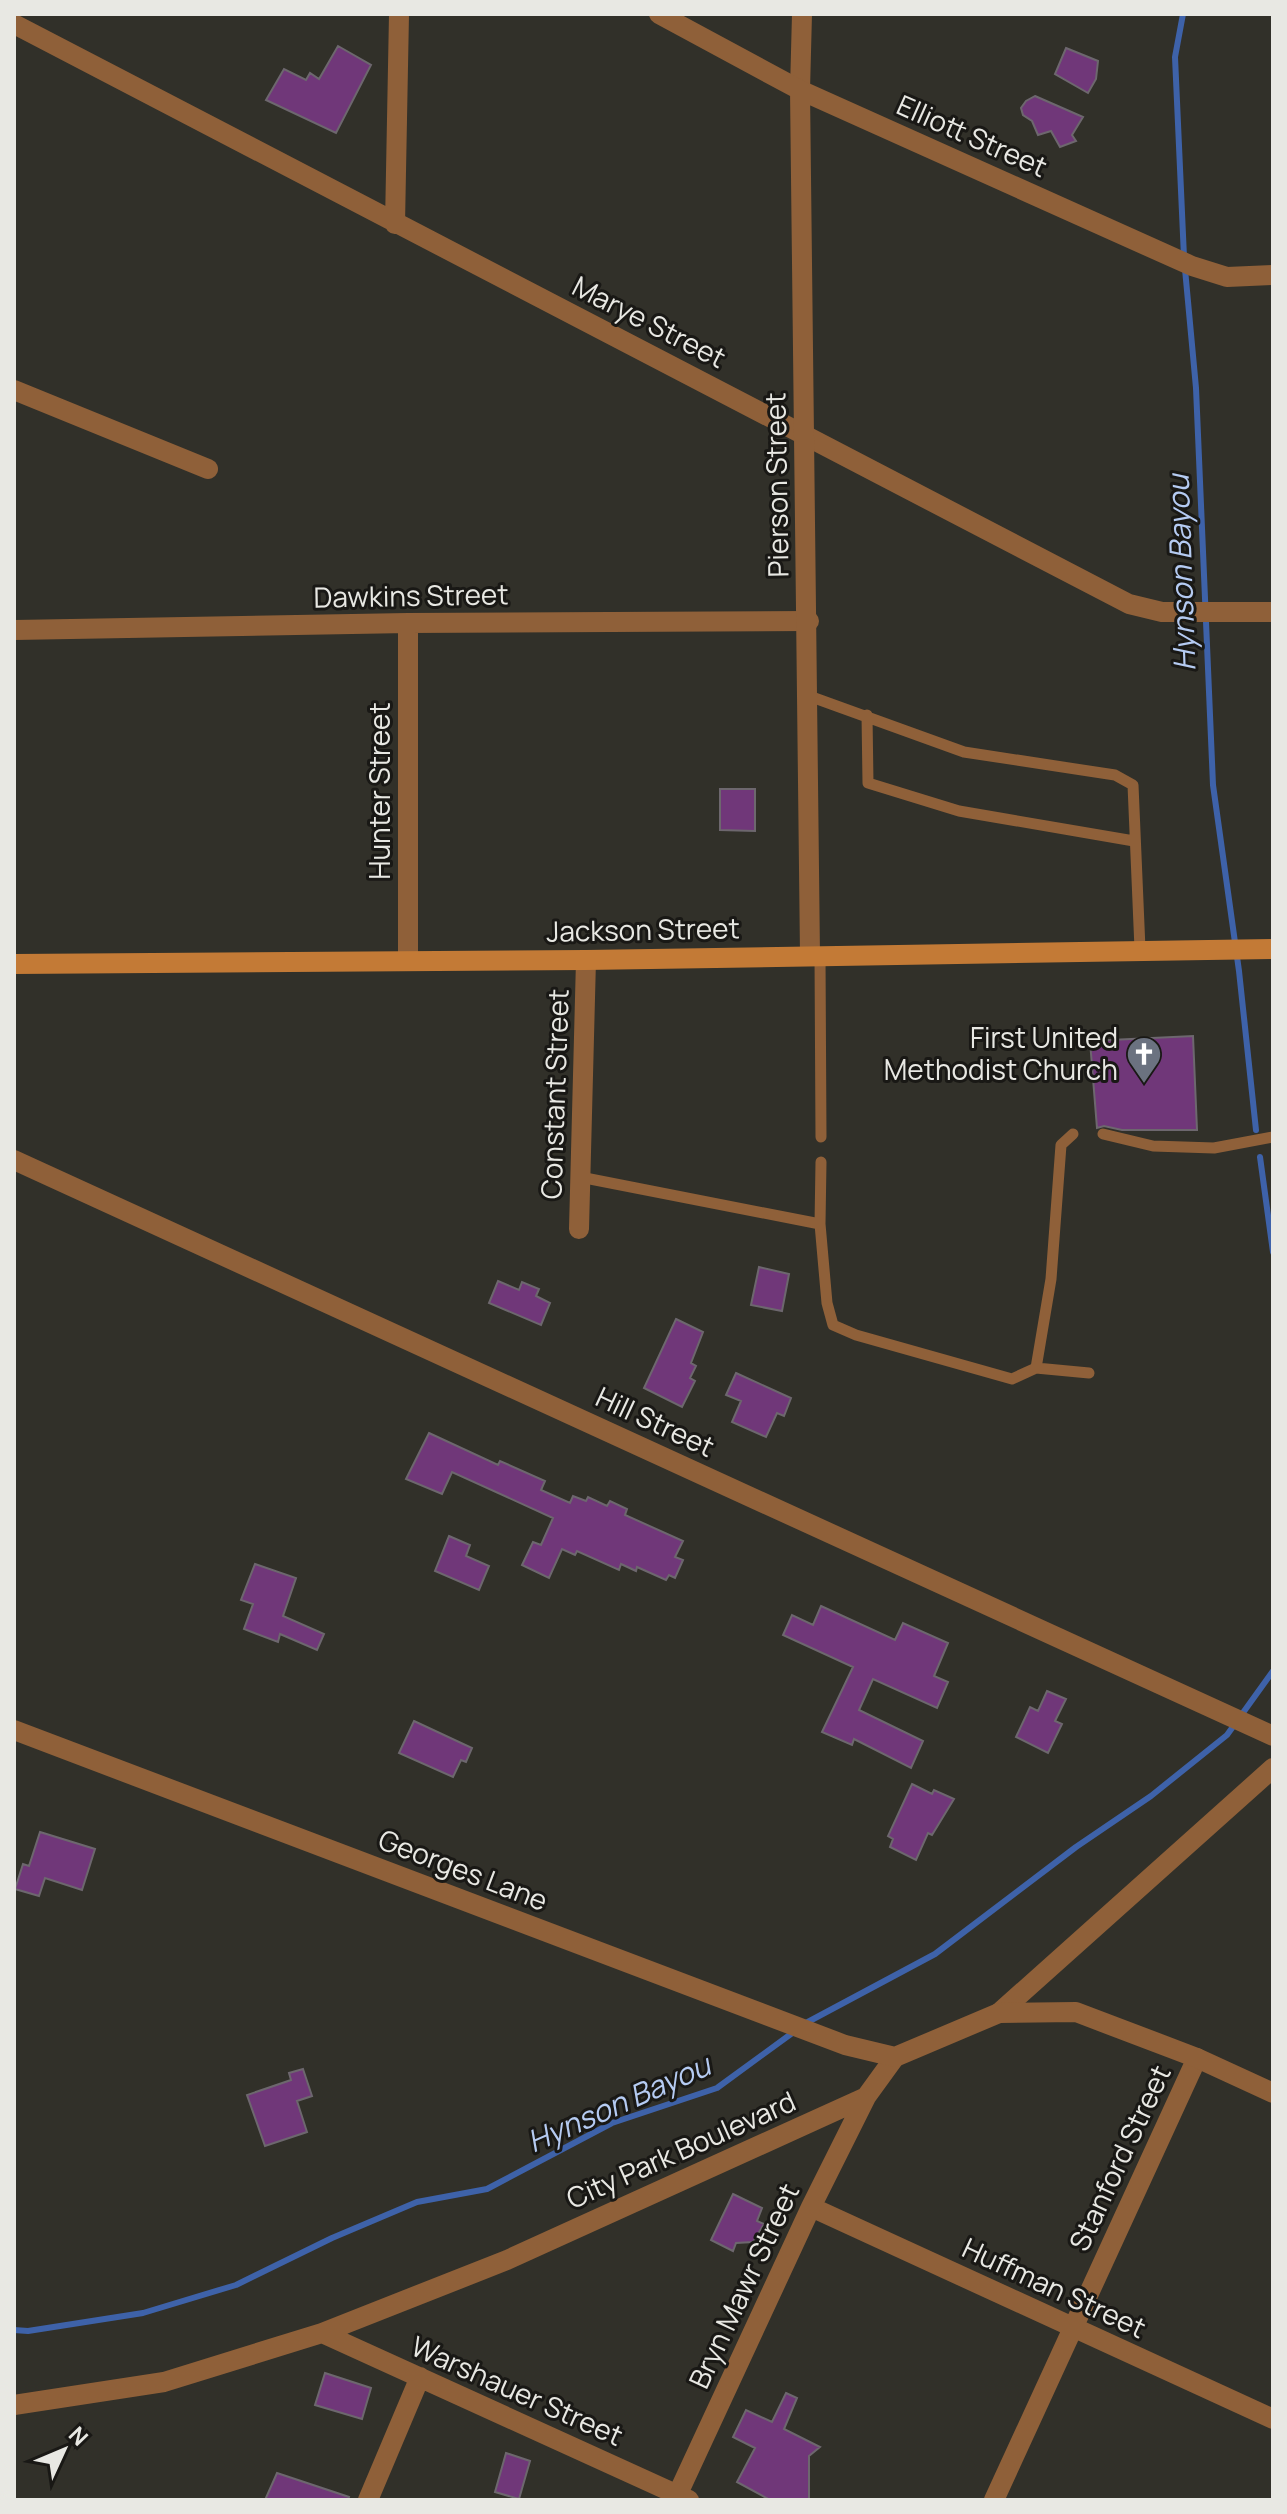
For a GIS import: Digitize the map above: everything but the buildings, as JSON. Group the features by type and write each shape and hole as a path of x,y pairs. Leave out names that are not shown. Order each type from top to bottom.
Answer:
{"main road":[{"name":"Jackson Street","path":"14,964 586,960 1273,949"}],"street":[{"path":"395,224 399,14"},
{"name":"Elliott Street","path":"659,14 800,90 1192,266 1227,277 1273,275"},
{"name":"Pierson Street","path":"802,14 803,432 815,955"},
{"name":"Marye Street","path":"14,24 1129,604 1162,612 1273,612"},
{"path":"14,390 208,469"},
{"name":"Dawkins Street","path":"14,630 408,623 809,621"},
{"name":"Hunter Street","path":"408,623 408,960"},
{"name":"Constant Street","path":"579,1229 586,960"},
{"name":"Hill Street","path":"14,1160 1273,1736"},
{"name":"Georges Lane","path":"14,1730 845,2045 895,2057"},
{"path":"895,2057 999,2013 1273,1768"},
{"path":"999,2013 1076,2012 1197,2058 1273,2093"},
{"name":"City Park Boulevard","path":"14,2405 164,2382 322,2333 507,2260 866,2097 895,2057"},
{"name":"Stanford Street","path":"994,2500 1197,2058"},
{"name":"Bryn Mawr Street","path":"681,2498 811,2207 866,2097"},
{"name":"Huffman Street","path":"811,2207 1273,2419"},
{"name":"Warshauer Street","path":"322,2333 681,2498"},
{"path":"368,2500 420,2377"}],"lane":[{"path":"809,696 964,752 1115,775 1133,785 1140,949"},
{"path":"867,715 868,783 959,811 1134,841"},
{"path":"815,955 821,1137"},
{"path":"1036,1368 1051,1279 1061,1145 1073,1134"},
{"path":"1103,1134 1153,1146 1214,1148 1273,1137"},
{"path":"821,1162 820,1224 827,1303 833,1325 856,1335 1012,1379 1036,1368 1089,1373"},
{"path":"580,1177 820,1224"}],"waterway":[{"name":"Hynson Bayou","path":"1183,14 1175,57 1184,257"},
{"name":"Hynson Bayou","path":"1185,269 1196,388 1213,785 1239,971 1256,1130"},
{"name":"Hynson Bayou","path":"1260,1157 1273,1252"},
{"name":"Hynson Bayou","path":"804,2024 935,1954 1076,1847 1151,1796 1227,1735 1273,1671"},
{"name":"Hynson Bayou","path":"14,2330 28,2331 143,2313 236,2285 332,2238 417,2202 487,2189 612,2123 717,2088 795,2031"}],"place":[{"name":"First United Methodist Church","path":"1144,1085"}]}
